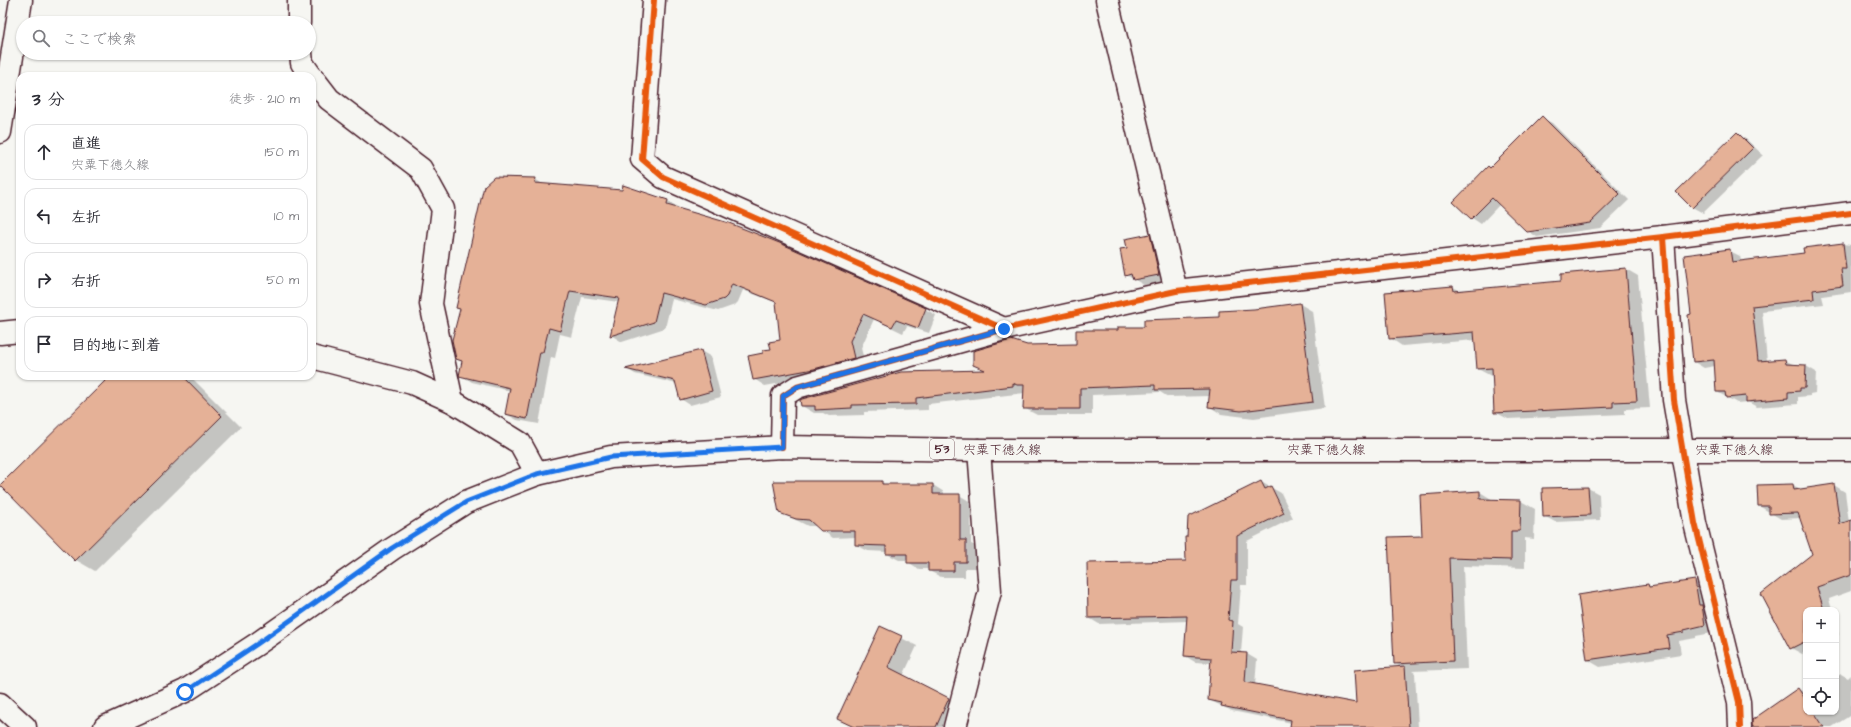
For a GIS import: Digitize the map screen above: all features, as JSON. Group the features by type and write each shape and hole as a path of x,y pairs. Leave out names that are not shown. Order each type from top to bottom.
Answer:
{"street":[{"path":"18,16 21,0"},
{"path":"299,0 299,16"},
{"path":"654,0 642,159 663,177 1004,329"},
{"path":"1107,0 1176,291"},
{"path":"0,132 16,31"},
{"path":"302,60 302,63 309,72"},
{"path":"316,81 329,99 421,169 443,209 432,304 452,401"},
{"path":"782,447 783,396 797,387 1004,329 1176,291 1663,237 1851,213"},
{"path":"1663,237 1674,400 1696,523 1739,702 1740,727"},
{"path":"0,333 16,331"},
{"path":"316,358 412,383 452,401 520,443 537,474"},
{"name":"宍粟下徳久線","path":"106,727 185,692 257,644 392,548 466,502 537,474 611,457 782,447 979,450 1851,450"},
{"path":"955,727 990,591 979,450"},
{"path":"0,704 25,727"}],"building":[{"path":"1542,116 1620,194 1590,223 1527,232 1492,198 1471,219 1453,202 1488,166 1490,168"},
{"path":"1737,132 1753,148 1692,208 1676,192"},
{"path":"494,177 536,178 535,183 622,190 623,185 668,200 667,205 729,223 782,244 926,308 918,328 896,320 892,327 863,314 850,341 854,358 814,369 753,380 748,356 763,353 763,350 771,349 769,342 780,340 776,302 732,284 727,296 724,299 706,305 661,293 654,322 610,336 619,298 570,291 560,331 549,328 543,352 540,352 527,419 505,414 510,388 459,376 462,361 456,359 452,340 460,309 456,308 484,186"},
{"path":"1150,234 1159,275 1133,280 1131,274 1125,276 1120,249 1127,248 1125,239"},
{"path":"1843,243 1846,269 1841,269 1843,286 1813,290 1814,299 1752,306 1758,361 1785,359 1786,364 1806,365 1805,388 1800,388 1800,391 1788,392 1788,398 1746,402 1746,396 1726,398 1725,392 1716,392 1714,360 1693,362 1688,315 1691,314 1684,255 1730,249 1732,262 1804,253 1803,248"},
{"path":"1626,268 1637,401 1613,402 1613,407 1494,413 1492,368 1477,369 1474,332 1389,339 1385,292 1453,286 1454,291 1561,281 1561,274"},
{"path":"1300,303 1313,402 1241,411 1208,407 1210,389 1155,390 1155,385 1080,388 1080,409 1023,409 1024,385 1017,385 1013,383 1013,386 916,398 916,404 852,405 852,408 815,410 815,406 801,406 800,400 802,399 901,372 985,370 973,365 973,351 1011,340 1027,345 1076,344 1076,330 1118,330 1118,327 1144,327 1144,320 1219,317 1219,311 1254,309"},
{"path":"701,350 712,391 680,400 675,381 625,369"},
{"path":"106,380 187,380 222,416 75,561 0,485"},
{"path":"773,481 882,481 882,484 933,484 933,494 960,494 960,540 966,540 966,562 954,562 954,571 928,571 928,563 907,563 907,554 886,554 886,546 855,545 855,531 821,531 809,520 796,519 779,513"},
{"path":"1261,481 1265,489 1271,486 1284,513 1237,536 1237,580 1231,580 1228,620 1233,621 1231,652 1247,653 1245,682 1356,703 1354,670 1405,666 1409,727 1290,727 1291,720 1221,706 1222,703 1208,700 1211,658 1184,656 1187,616 1088,618 1087,563 1186,561 1185,537 1187,537 1188,517"},
{"path":"1793,484 1794,490 1834,484 1840,524 1851,520 1851,575 1817,587 1823,607 1803,607 1803,642 1790,649 1761,594 1812,554 1798,513 1769,514 1769,506 1758,506 1757,485"},
{"path":"1588,487 1590,515 1543,517 1542,488"},
{"path":"1480,491 1480,499 1521,500 1520,531 1511,531 1511,560 1449,558 1453,661 1394,664 1388,537 1422,536 1420,495"},
{"path":"1695,580 1699,605 1702,605 1705,625 1684,630 1684,632 1667,635 1669,648 1587,660 1578,595 1648,584 1649,587"},
{"path":"880,626 902,636 888,667 949,698 936,727 854,727 837,719"},
{"path":"1798,688 1803,696 1803,715 1816,715 1824,727 1752,727 1752,720"}],"cycle path":[{"path":"654,0 642,159 663,177 1004,329"},
{"path":"782,447 783,396 797,387 1004,329 1176,291 1663,237 1851,213"},
{"path":"1663,237 1674,400 1695,523 1739,702 1740,727"}],"route":[{"path":"185,692 257,644 392,548 466,502 537,474 611,457 782,447 783,396 797,387 1004,329"}]}
